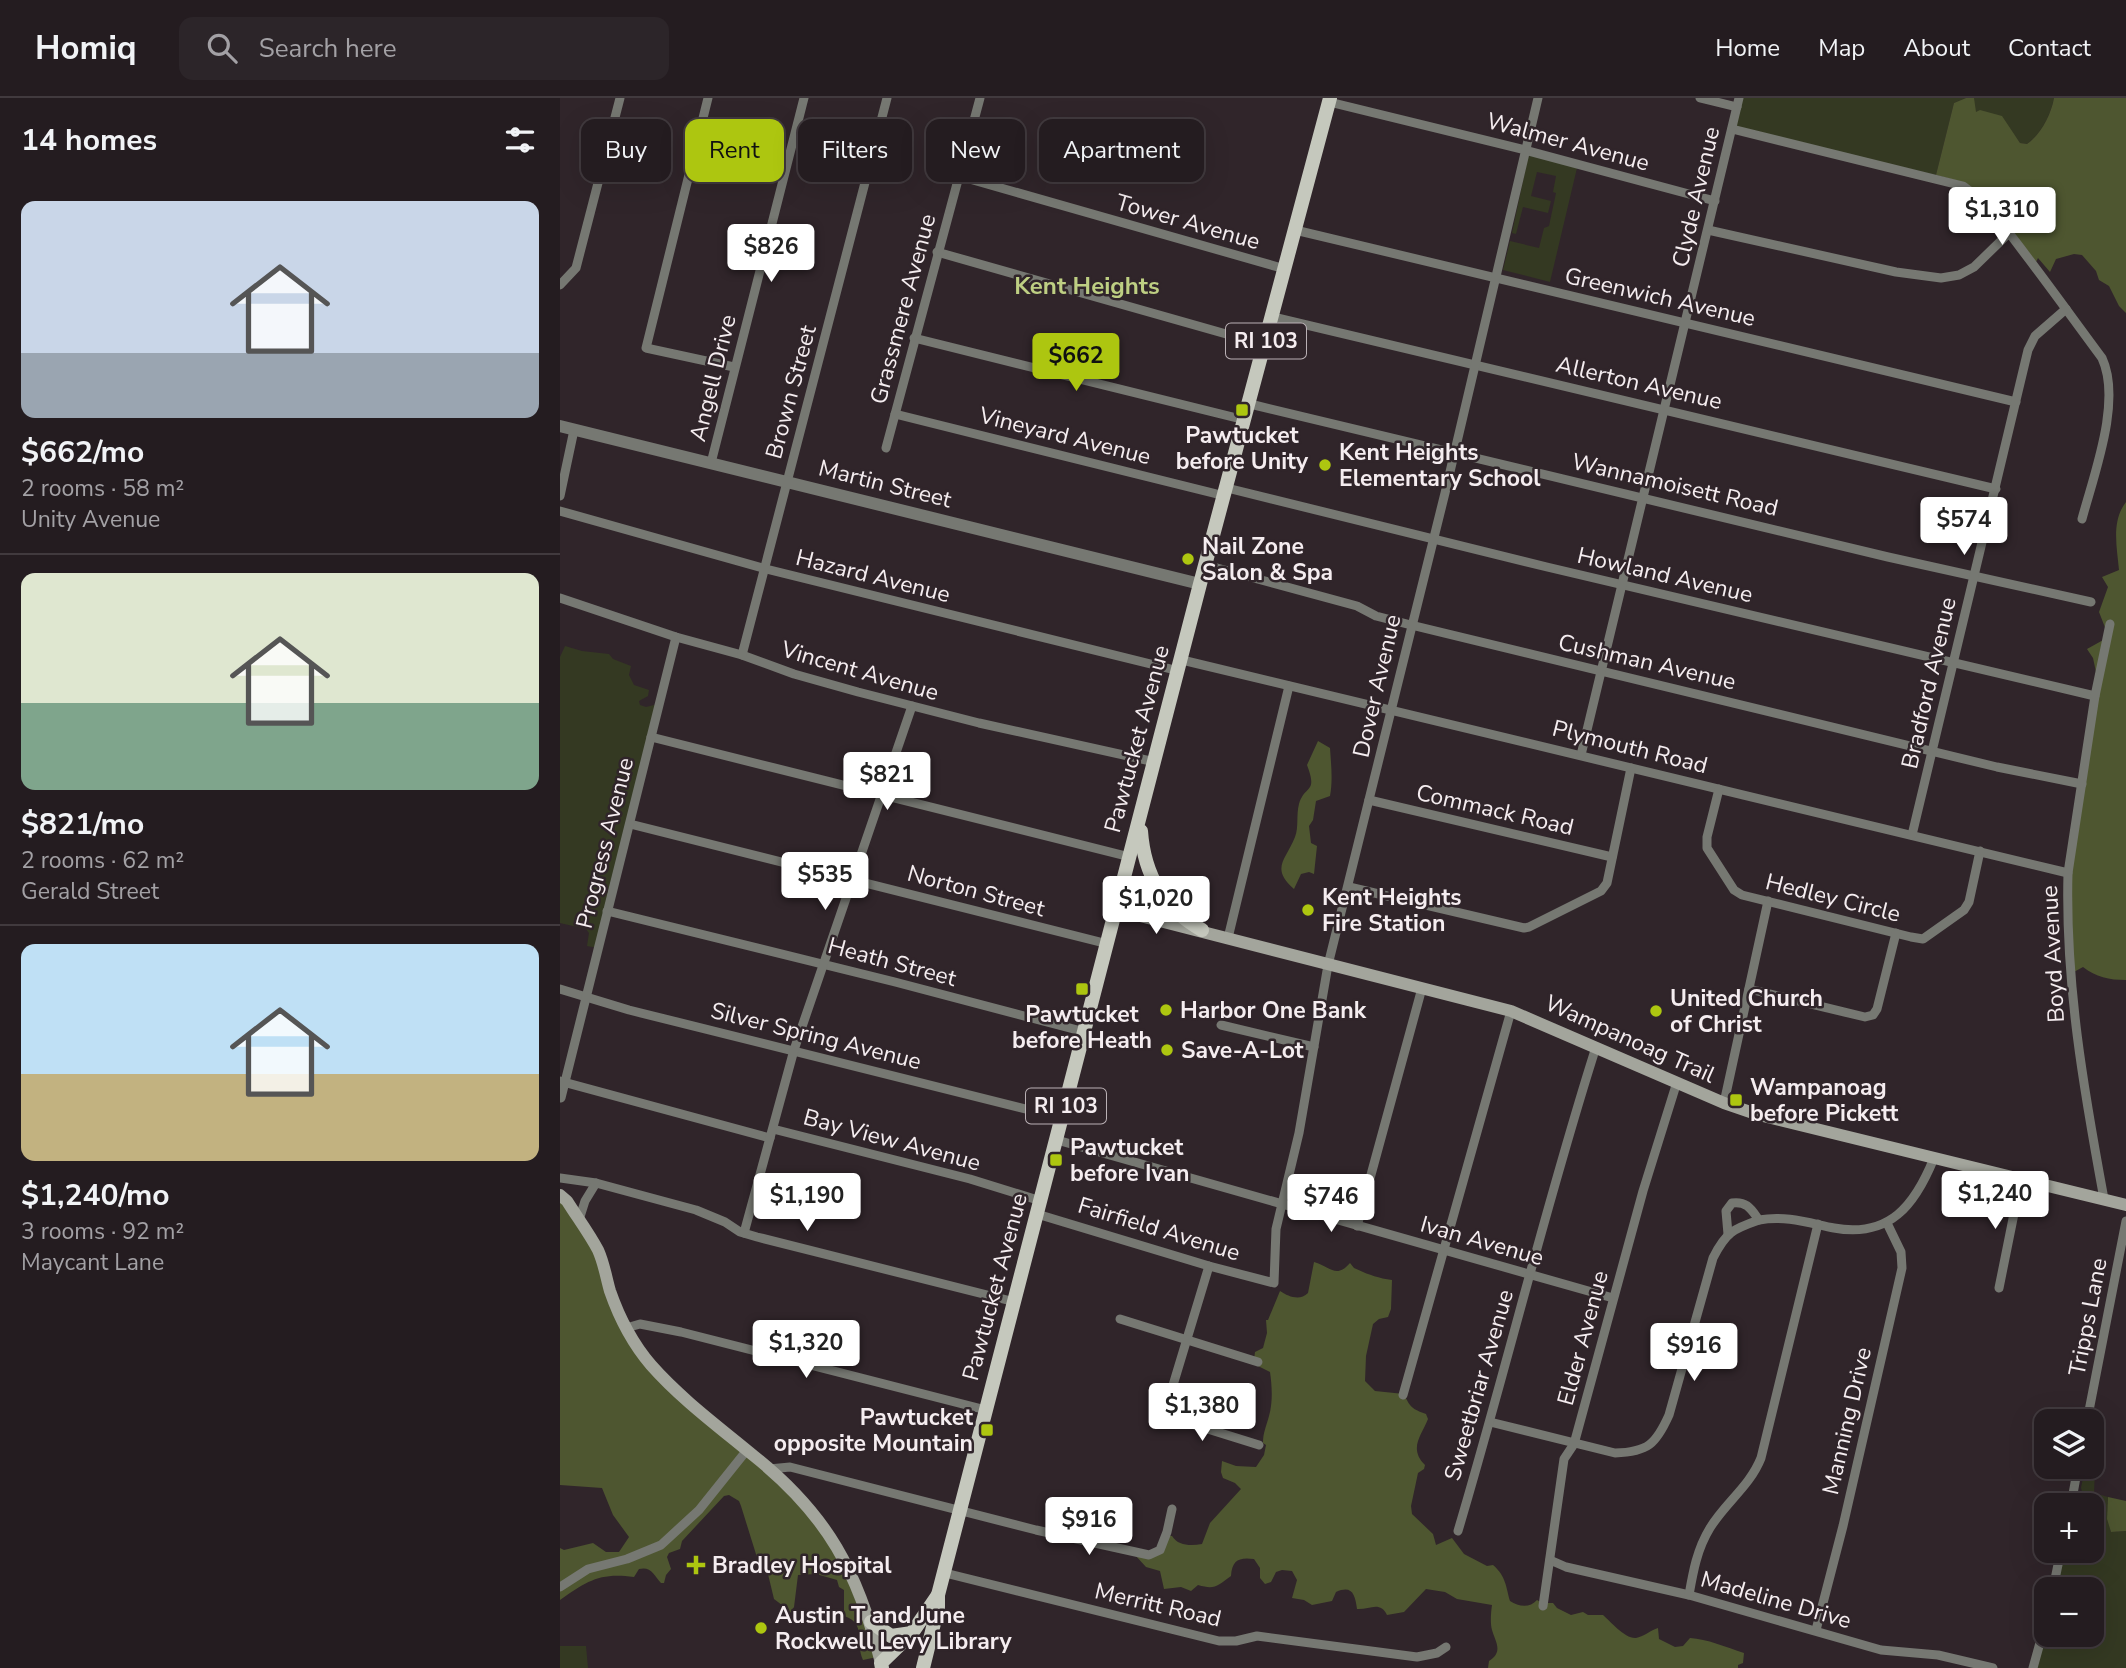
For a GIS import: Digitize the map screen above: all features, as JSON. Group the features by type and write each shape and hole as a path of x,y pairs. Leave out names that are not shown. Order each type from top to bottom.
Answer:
{"main road":[{"name":"Pawtucket Avenue","path":"923,1668 960,1510 1129,857 1330,100"},
{"path":"1140,819 1144,857 1153,882 1174,908 1202,930"},
{"name":"Wampanoag Trail","path":"1117,909 1511,1011 1724,1103 1781,1121 2126,1205"},
{"path":"560,1195 599,1251 611,1294 626,1328 651,1365 709,1420 769,1469 809,1507 830,1534 849,1568 871,1622 884,1666"},
{"name":"Pawtucket Avenue","path":"884,1666 938,1601"},
{"name":"Pawtucket Avenue","path":"884,1666 915,1644 938,1601"},
{"path":"871,1622 891,1636 912,1633"}],"street":[{"path":"560,285 576,268 620,98"},
{"path":"708,98 646,348 734,368"},
{"name":"Angell Drive","path":"711,463 804,98"},
{"name":"Brown Street","path":"742,655 887,98"},
{"name":"Grassmere Avenue","path":"974,119 980,98"},
{"name":"Dover Avenue","path":"1270,1282 1274,1283 1275,1239 1299,1133 1328,965 1538,98"},
{"path":"1700,98 1738,102"},
{"name":"Walmer Avenue","path":"1330,100 1715,201"},
{"name":"Clyde Avenue","path":"1581,755 1645,498 1738,102"},
{"path":"1732,129 1963,186 1980,198 2010,232 2102,358 2109,380 2107,421 2082,519"},
{"name":"Grassmere Avenue","path":"886,448 957,182"},
{"name":"Tower Avenue","path":"980,182 1285,269"},
{"name":"Greenwich Avenue","path":"1295,230 2016,402"},
{"path":"1708,230 1896,272 1941,278 1959,275 1974,267 2010,232"},
{"path":"937,252 1265,345"},
{"name":"Bradford Avenue","path":"1912,835 2028,350 2035,336 2066,310"},
{"name":"Allerton Avenue","path":"1273,317 1996,489"},
{"path":"914,338 1245,420"},
{"name":"Wannamoisett Road","path":"1250,404 1340,428 2091,602"},
{"name":"Vineyard Avenue","path":"895,414 1226,492"},
{"name":"Martin Street","path":"560,426 1200,584"},
{"path":"560,496 574,430"},
{"name":"Howland Avenue","path":"1226,492 2095,696"},
{"name":"Hazard Avenue","path":"560,511 766,569 1180,665"},
{"name":"Cushman Avenue","path":"1206,565 1357,606 1376,616 1410,625 1933,751 2082,784"},
{"name":"Vincent Avenue","path":"560,598 794,674 912,706 1155,762"},
{"name":"Boyd Avenue","path":"2104,1199 2070,985 2068,873 2095,696 2110,624"},
{"name":"Progress Avenue","path":"561,1098 562,1082 676,637"},
{"name":"Plymouth Road","path":"1180,665 1289,686 2068,873"},
{"path":"1228,938 1289,686"},
{"path":"744,1233 794,1049 912,706"},
{"path":"651,737 1129,857"},
{"path":"1349,887 1524,929 1601,891 1607,883 1631,768"},
{"name":"Hedley Circle","path":"1719,789 1707,837 1707,848 1734,890 1742,895 1896,933 1923,939 1964,911 1969,902 1980,851"},
{"name":"Commack Road","path":"1369,800 1612,857"},
{"name":"Norton Street","path":"630,824 1108,944"},
{"path":"1724,1103 1769,901"},
{"name":"Heath Street","path":"607,912 824,964 1085,1032"},
{"path":"1749,989 1865,1017 1873,1015 1877,1009 1896,933"},
{"path":"1357,1226 1422,988"},
{"name":"Silver Spring Avenue","path":"560,989 629,1010 1062,1118"},
{"path":"1403,1395 1511,1011"},
{"path":"1221,1025 1314,1047"},
{"name":"Sweetbriar Avenue","path":"1458,1531 1575,1111 1596,1047"},
{"name":"Bay View Avenue","path":"562,1082 970,1179 1039,1207"},
{"name":"Elder Avenue","path":"1543,1606 1564,1459 1574,1444 1613,1298 1677,1082"},
{"name":"Ivan Avenue","path":"1057,1140 1613,1298"},
{"path":"1490,1422 1615,1453 1646,1448 1659,1437 1669,1415 1713,1258 1728,1234 1759,1220 1774,1217 1852,1230 1869,1229 1887,1223 1912,1201 1934,1158"},
{"path":"560,1178 596,1183 696,1210 744,1233 1015,1302"},
{"path":"1999,1288 2021,1179"},
{"path":"579,1220 585,1201 596,1183"},
{"path":"1728,1234 1726,1211 1732,1203 1748,1204 1759,1220"},
{"name":"Fairfield Avenue","path":"1039,1207 1209,1266 1270,1282"},
{"name":"Tripps Lane","path":"2089,1409 2126,1221"},
{"name":"Manning Drive","path":"1816,1630 1843,1526 1902,1268 1901,1252 1887,1223"},
{"path":"1689,1595 1698,1551 1704,1539 1711,1526 1752,1477 1761,1458 1818,1224"},
{"path":"1209,1266 1167,1405 1168,1413 1170,1417 1259,1445"},
{"path":"1120,1320 1187,1338 1258,1362"},
{"path":"626,1328 640,1324 681,1332 986,1410"},
{"path":"560,1587 588,1569 627,1559 661,1545 699,1510 747,1450"},
{"path":"769,1469 790,1467 1149,1555 1160,1550 1172,1509"},
{"name":"Madeline Drive","path":"1550,1560 1566,1567 1689,1595 1881,1650 1938,1655 1993,1668"},
{"name":"Merritt Road","path":"945,1573 1219,1641 1236,1641 1257,1636 1416,1657 1437,1653 1446,1647"},
{"path":"2033,1668 2039,1647"}],"green space":[{"path":"1739,98 1966,98 1954,103 1936,175 1736,130"},
{"path":"1972,98 2054,98 2045,124 2027,144 2020,143 2015,136 1966,120"},
{"path":"1974,98 1976,112 1980,110 2002,116 2020,143 2027,144 2045,124 2054,98 2126,98 2126,313 2119,306 2109,286 2099,280 2096,271 2082,255 2074,254 2056,259 2050,272 2038,258 2036,262 1966,183 1936,175 1954,103"},
{"path":"1531,155 1577,168 1550,282 1503,270 1510,241 1539,248 1544,228 1549,226 1556,193 1553,192 1556,176 1537,172 1531,196 1551,201 1548,213 1523,207 1516,234 1512,233 1528,157"},
{"path":"2126,502 2126,980 2103,977 2083,967 2072,973 2066,875 2096,672 2093,658 2087,649 2105,639 2106,630 2099,612 2108,587 2102,577 2119,570 2117,526 2121,509"},
{"path":"565,646 609,654 613,659 631,666 629,675 634,685 649,690 648,696 639,701 640,705 646,707 658,704 598,948 587,946 589,933 586,929 560,923 560,657"},
{"path":"1318,741 1330,748 1330,796 1316,801 1313,820 1309,826 1311,843 1317,846 1314,874 1301,874 1294,889 1281,869 1296,833 1299,804 1311,785 1307,765"},
{"path":"560,1194 586,1225 629,1334 708,1419 830,1533 877,1657 863,1660 858,1629 856,1623 844,1616 844,1590 839,1587 837,1580 816,1574 798,1575 794,1607 787,1618 784,1616 782,1605 774,1599 767,1570 760,1567 739,1501 729,1495 724,1496 682,1541 680,1549 669,1553 667,1557 671,1569 664,1583 643,1568 639,1569 634,1577 612,1576 594,1580 560,1600 560,1548 564,1550 593,1543 606,1552 619,1552 629,1537 613,1515 602,1488 560,1485"},
{"path":"1314,1262 1337,1271 1350,1263 1363,1272 1392,1280 1391,1309 1388,1317 1373,1324 1366,1356 1365,1381 1375,1391 1404,1394 1412,1407 1426,1414 1428,1419 1417,1447 1417,1453 1425,1465 1418,1473 1411,1506 1412,1514 1433,1534 1436,1545 1452,1538 1464,1554 1487,1566 1493,1565 1503,1578 1510,1601 1517,1605 1528,1605 1537,1600 1553,1603 1571,1615 1583,1612 1588,1615 1603,1615 1632,1638 1658,1628 1659,1639 1675,1647 1683,1646 1690,1638 1703,1640 1744,1653 1743,1663 1738,1665 1738,1668 1488,1668 1489,1661 1494,1658 1497,1650 1491,1624 1492,1605 1457,1599 1445,1592 1426,1589 1404,1612 1387,1615 1378,1607 1357,1609 1354,1595 1349,1590 1336,1592 1332,1601 1312,1605 1292,1598 1297,1580 1292,1571 1276,1572 1271,1582 1265,1584 1260,1578 1260,1568 1254,1559 1237,1561 1231,1576 1216,1586 1198,1585 1191,1591 1181,1587 1164,1589 1160,1571 1146,1567 1135,1555 1152,1556 1166,1536 1172,1536 1185,1544 1202,1544 1210,1523 1241,1489 1223,1478 1222,1461 1236,1466 1256,1467 1264,1455 1266,1445 1263,1439 1272,1394 1270,1372 1258,1366 1254,1360 1255,1352 1263,1348 1267,1333 1266,1320 1280,1291 1294,1297 1302,1297 1308,1293"},
{"path":"2083,1479 2095,1479 2094,1493 2082,1493"},
{"path":"2104,1496 2108,1497 2107,1519 2111,1532 2126,1531 2126,1668 2035,1668 2042,1647 2104,1647 2104,1577 2056,1577 2058,1563 2104,1563"},
{"path":"2108,1497 2126,1501 2126,1531 2111,1532 2107,1519"},
{"path":"560,1646 586,1646 588,1668 560,1668"}],"place":[{"name":"Pawtucket before Unity","path":"1242,410"},
{"name":"Kent Heights Elementary School","path":"1325,465"},
{"name":"Nail Zone Salon & Spa","path":"1188,559"},
{"name":"Kent Heights Fire Station","path":"1308,910"},
{"name":"Pawtucket before Heath","path":"1082,989"},
{"name":"Harbor One Bank","path":"1166,1010"},
{"name":"United Church of Christ","path":"1656,1011"},
{"name":"Save-A-Lot","path":"1167,1050"},
{"name":"Wampanoag before Pickett","path":"1736,1100"},
{"name":"Pawtucket before Ivan","path":"1056,1160"},
{"name":"Pawtucket opposite Mountain","path":"987,1430"},
{"name":"Bradley Hospital","path":"696,1565"},
{"name":"Austin T and June Rockwell Levy Library","path":"761,1628"}],"district":[{"name":"Kent Heights","path":"1087,286"}]}
